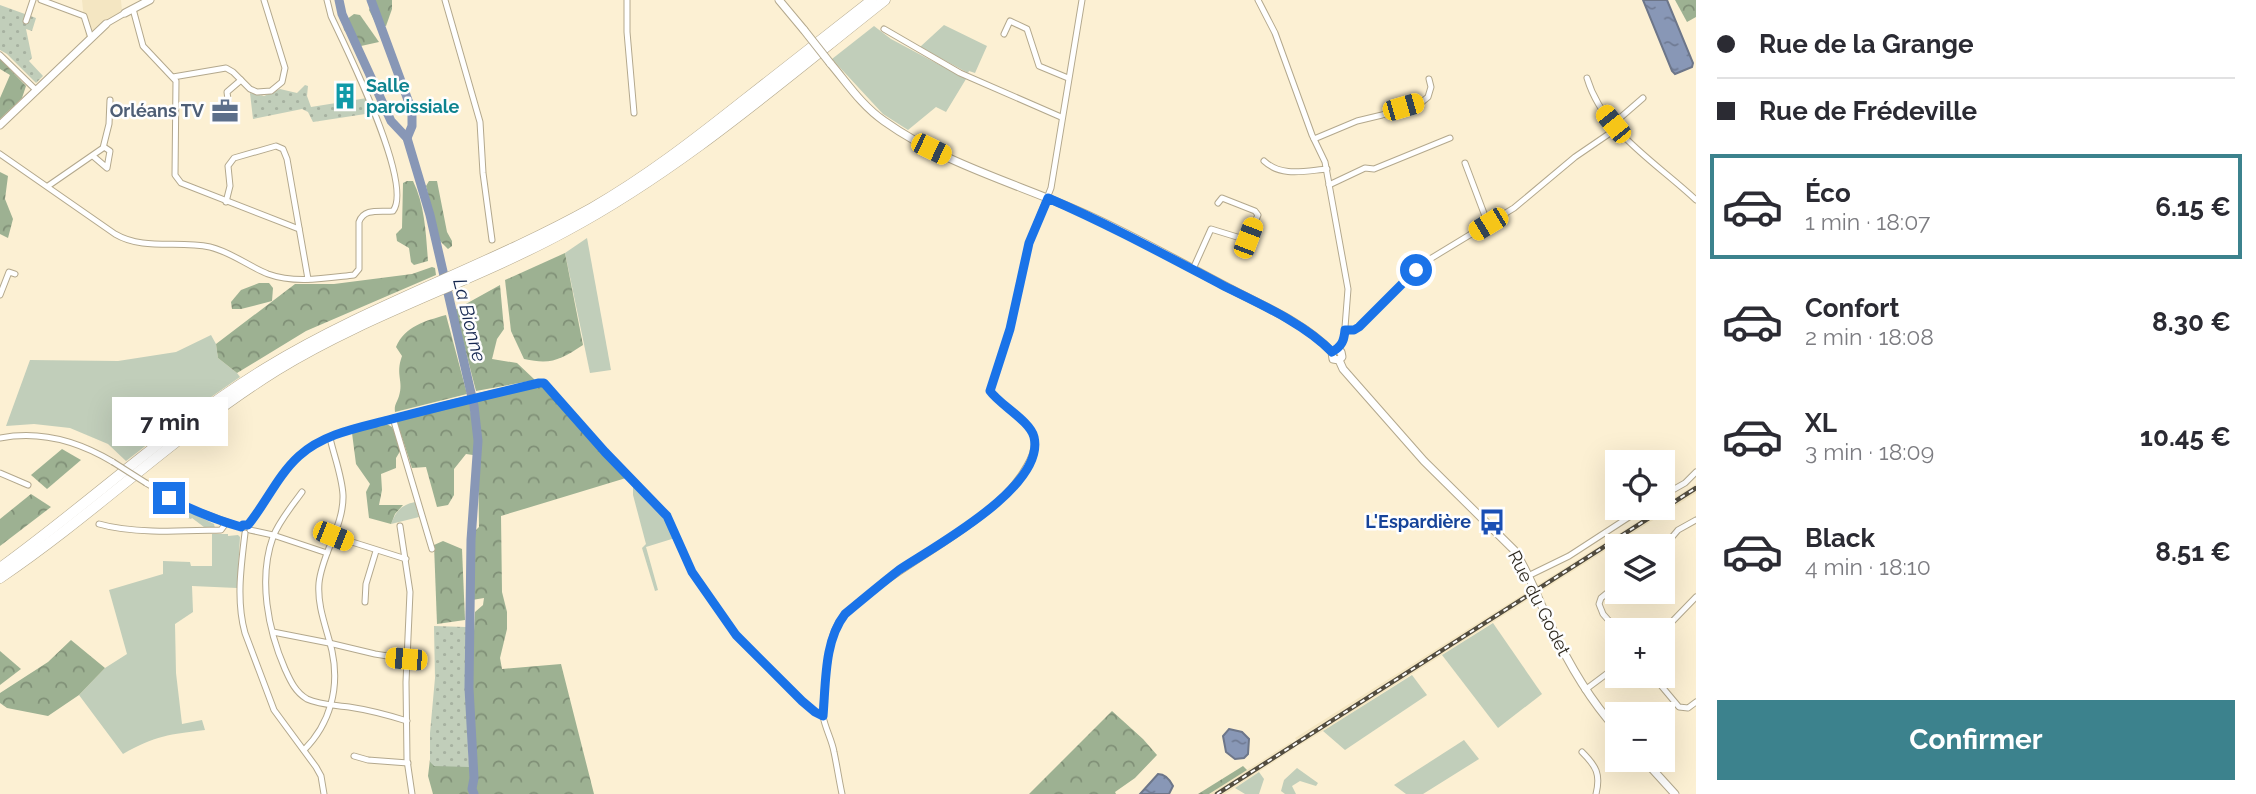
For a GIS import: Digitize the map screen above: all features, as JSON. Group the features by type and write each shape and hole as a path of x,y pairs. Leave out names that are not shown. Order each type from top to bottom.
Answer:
{"highway":[{"path":"0,568 214,402 265,369 450,281 560,225 626,186 698,136 872,0"},
{"path":"450,281 566,231 651,180 695,149 885,0"},
{"path":"0,578 223,406 350,327"}],"street":[{"path":"26,21 33,0"},
{"path":"41,0 84,16 91,38"},
{"path":"0,125 106,24 150,0"},
{"path":"173,77 226,68 250,89 264,92 277,88 284,76 283,61 264,0"},
{"path":"445,0 480,122 482,173 492,240"},
{"path":"627,0 634,113"},
{"name":"Rue du Godet","path":"779,0 869,109 884,122 971,168 1093,218 1278,314 1335,351 1333,359 1339,360 1343,369 1424,461 1505,539 1519,558 1562,650 1585,690 1605,715"},
{"path":"842,794 835,753 823,716 831,643 839,622 861,600 899,571 975,521 1006,495 1018,482 1031,460 1034,435 990,391 1010,329 1029,243 1048,198 1082,0"},
{"path":"1258,0 1275,33 1327,169 1348,289 1344,340 1335,351"},
{"path":"0,154 128,241 210,247 276,276 308,279 354,275 357,273 361,217 369,212 393,211 397,203 393,170 379,123 331,16 328,2"},
{"path":"129,11 143,46 176,81 177,180 226,202 299,229"},
{"path":"1004,34 1010,21 1027,29 1039,66 1068,78"},
{"path":"884,29 960,73 1061,117"},
{"path":"0,55 36,90"},
{"path":"1587,78 1594,99 1615,126 1696,200"},
{"path":"1314,139 1357,121 1422,102 1428,97 1431,87 1429,79"},
{"path":"230,115 228,92 241,80"},
{"path":"1345,330 1359,327 1430,259 1521,203 1615,126 1643,98"},
{"path":"48,186 104,147 110,100"},
{"path":"1329,185 1366,168 1374,169 1450,138"},
{"path":"93,156 107,168 110,151 104,147"},
{"path":"226,202 230,186 228,166 231,160 280,147 286,153 308,279"},
{"path":"1264,161 1287,173 1327,169"},
{"path":"1465,163 1488,224"},
{"path":"1193,269 1210,229 1247,240 1258,215 1255,211 1222,198 1218,203"},
{"path":"0,295 9,272 15,274"},
{"path":"324,794 321,776 274,710 242,621 241,570 246,529 298,457 308,448 343,432 467,398 539,383 548,385 605,452 667,516 692,572 736,635 802,701 823,716"},
{"path":"393,418 432,549"},
{"path":"0,438 37,435 82,445 189,508 226,523 327,553"},
{"path":"304,750 323,725 331,704 335,677 319,593 321,573 341,511 343,496 330,438"},
{"path":"1675,489 1696,472"},
{"path":"0,473 28,485"},
{"path":"302,492 273,535 266,574 268,602 278,653 296,690 307,699 407,721"},
{"path":"1528,576 1569,556 1624,520"},
{"path":"1675,534 1696,520"},
{"path":"99,524 130,529 223,530 226,523"},
{"path":"400,526 410,592 406,659 408,763 412,794"},
{"path":"333,536 406,559"},
{"path":"365,602 366,584 376,551"},
{"path":"1605,595 1599,604 1606,618"},
{"path":"1675,619 1696,597"},
{"path":"273,632 406,659"},
{"path":"1585,690 1605,675"},
{"path":"1663,688 1679,707 1688,708 1696,702"},
{"path":"1582,752 1597,767 1599,779 1596,794"},
{"path":"354,757 408,763"},
{"path":"1655,772 1675,794"}],"shaded area":[{"path":"82,0 121,0 122,11 86,39"},
{"path":"1696,484 1696,493 1675,506 1675,497"},
{"path":"1640,520 1653,520 1631,534 1618,534"},
{"path":"1605,542 1605,551 1540,592 1536,586"},
{"path":"1530,590 1534,596 1323,731 1300,745 1295,738"},
{"path":"1291,742 1295,748 1225,794 1209,794"}],"green space":[{"path":"373,0 392,0 386,26 376,24 369,10"},
{"path":"1675,0 1696,0 1696,17 1687,22"},
{"path":"0,5 36,18 32,31 26,29 32,58 29,61 43,76 36,83 0,50"},
{"path":"354,14 360,15 379,42 361,46 344,30 343,22"},
{"path":"944,25 987,46 975,73 968,73 920,47"},
{"path":"874,26 891,39 966,79 946,112 936,107 908,130 883,114 832,59"},
{"path":"0,59 26,86 22,98 0,119 0,98 10,75 0,69"},
{"path":"305,85 308,86 307,96 311,107 367,98 372,113 313,122 308,112 302,109 253,119 250,93 264,96 280,89 297,93"},
{"path":"0,172 8,176 5,199 13,219 8,238 0,234"},
{"path":"413,181 417,190 428,261 414,265 409,248 397,241 396,234 402,228 403,183"},
{"path":"429,181 437,181 447,232 452,241 452,246 448,249 439,240 426,186"},
{"path":"587,238 611,370 590,373 565,253"},
{"path":"565,253 583,345 555,360 524,359 511,331 505,280"},
{"path":"435,268 436,275 306,331 237,373 218,358 216,344 295,284 334,284 412,274"},
{"path":"259,283 269,283 273,288 272,301 232,309 231,302 241,290"},
{"path":"500,285 504,329 497,339 492,359 517,363 535,380 476,391 455,310"},
{"path":"446,315 467,394 395,412 400,391 399,368 402,356 396,347 410,329"},
{"path":"211,335 216,344 218,358 240,377 126,461 108,444 70,428 34,424 6,426 30,360 118,361 176,352"},
{"path":"534,382 547,390 626,478 501,516 502,592 507,612 507,629 500,658 502,669 561,664 594,794 433,794 428,776 434,726 459,745 471,765 475,763 469,688 475,612 483,605 484,598 472,600 473,533 479,527 474,399"},
{"path":"469,400 475,441 473,455 466,454 454,469 454,495 448,505 437,507 426,467 412,468 396,419"},
{"path":"385,423 392,427 402,448 396,458 396,468 381,474 379,505 403,505 391,524 369,518 366,492 370,484 356,464 352,433"},
{"path":"62,449 81,460 47,489 31,475"},
{"path":"627,479 660,513 675,538 646,547 658,590 655,591 642,548 646,544 633,487"},
{"path":"31,494 51,507 0,546 0,519"},
{"path":"415,502 419,517 391,524 400,509"},
{"path":"174,504 214,524 215,528 204,527 192,518 172,513"},
{"path":"212,534 240,537 237,588 192,586 193,612 175,624 176,673 182,724 202,720 205,730 163,737 123,754 79,695 105,668 127,654 109,590 163,574 163,561 190,562 191,566 212,566"},
{"path":"443,541 462,549 465,620 437,624 434,545"},
{"path":"1493,623 1542,694 1498,728 1442,655"},
{"path":"434,626 466,627 469,767 434,766 430,762 435,678"},
{"path":"71,640 105,668 79,695 48,716 7,708 0,703 0,693 48,662"},
{"path":"0,651 21,669 0,685"},
{"path":"1412,675 1427,695 1345,750 1323,731"},
{"path":"1112,711 1157,755 1135,778 1115,792 1116,794 1029,794"},
{"path":"1464,740 1479,759 1423,794 1406,794 1394,785"},
{"path":"1243,766 1247,770 1209,794 1198,794"},
{"path":"1297,768 1318,783 1316,786 1300,781 1292,786 1296,794 1285,794 1281,791 1284,780"},
{"path":"1259,772 1264,779 1259,794 1245,794 1235,788"}],"water":[{"path":"1643,0 1667,0 1693,63 1692,67 1675,74 1672,71"},
{"path":"1229,729 1242,732 1249,739 1248,754 1244,758 1235,759 1226,752 1223,736"},
{"path":"1158,774 1165,776 1172,784 1169,794 1140,794"}],"waterway":[{"name":"La Bionne","path":"339,0 342,14 391,121 407,138 430,215 474,406 478,441 471,540 469,688 474,794"},
{"path":"371,0 412,111 412,126 407,138"}],"railway":[{"path":"1217,794 1696,488"}],"place":[{"name":"Salle paroissiale","path":"345,96"},
{"name":"Orléans TV","path":"225,111"},
{"name":"L'Espardière","path":"1492,522"}],"route":[{"path":"169,498 226,523 241,527 248,525 292,463 308,448 320,442 349,430 438,406 544,383 667,516 692,572 736,635 802,701 823,716 831,643 845,614 899,571 975,521 1018,482 1031,460 1034,435 990,391 1010,329 1029,243 1048,198 1093,218 1278,314 1322,342 1332,352 1338,350 1344,340 1345,330 1359,327 1416,270"}]}
